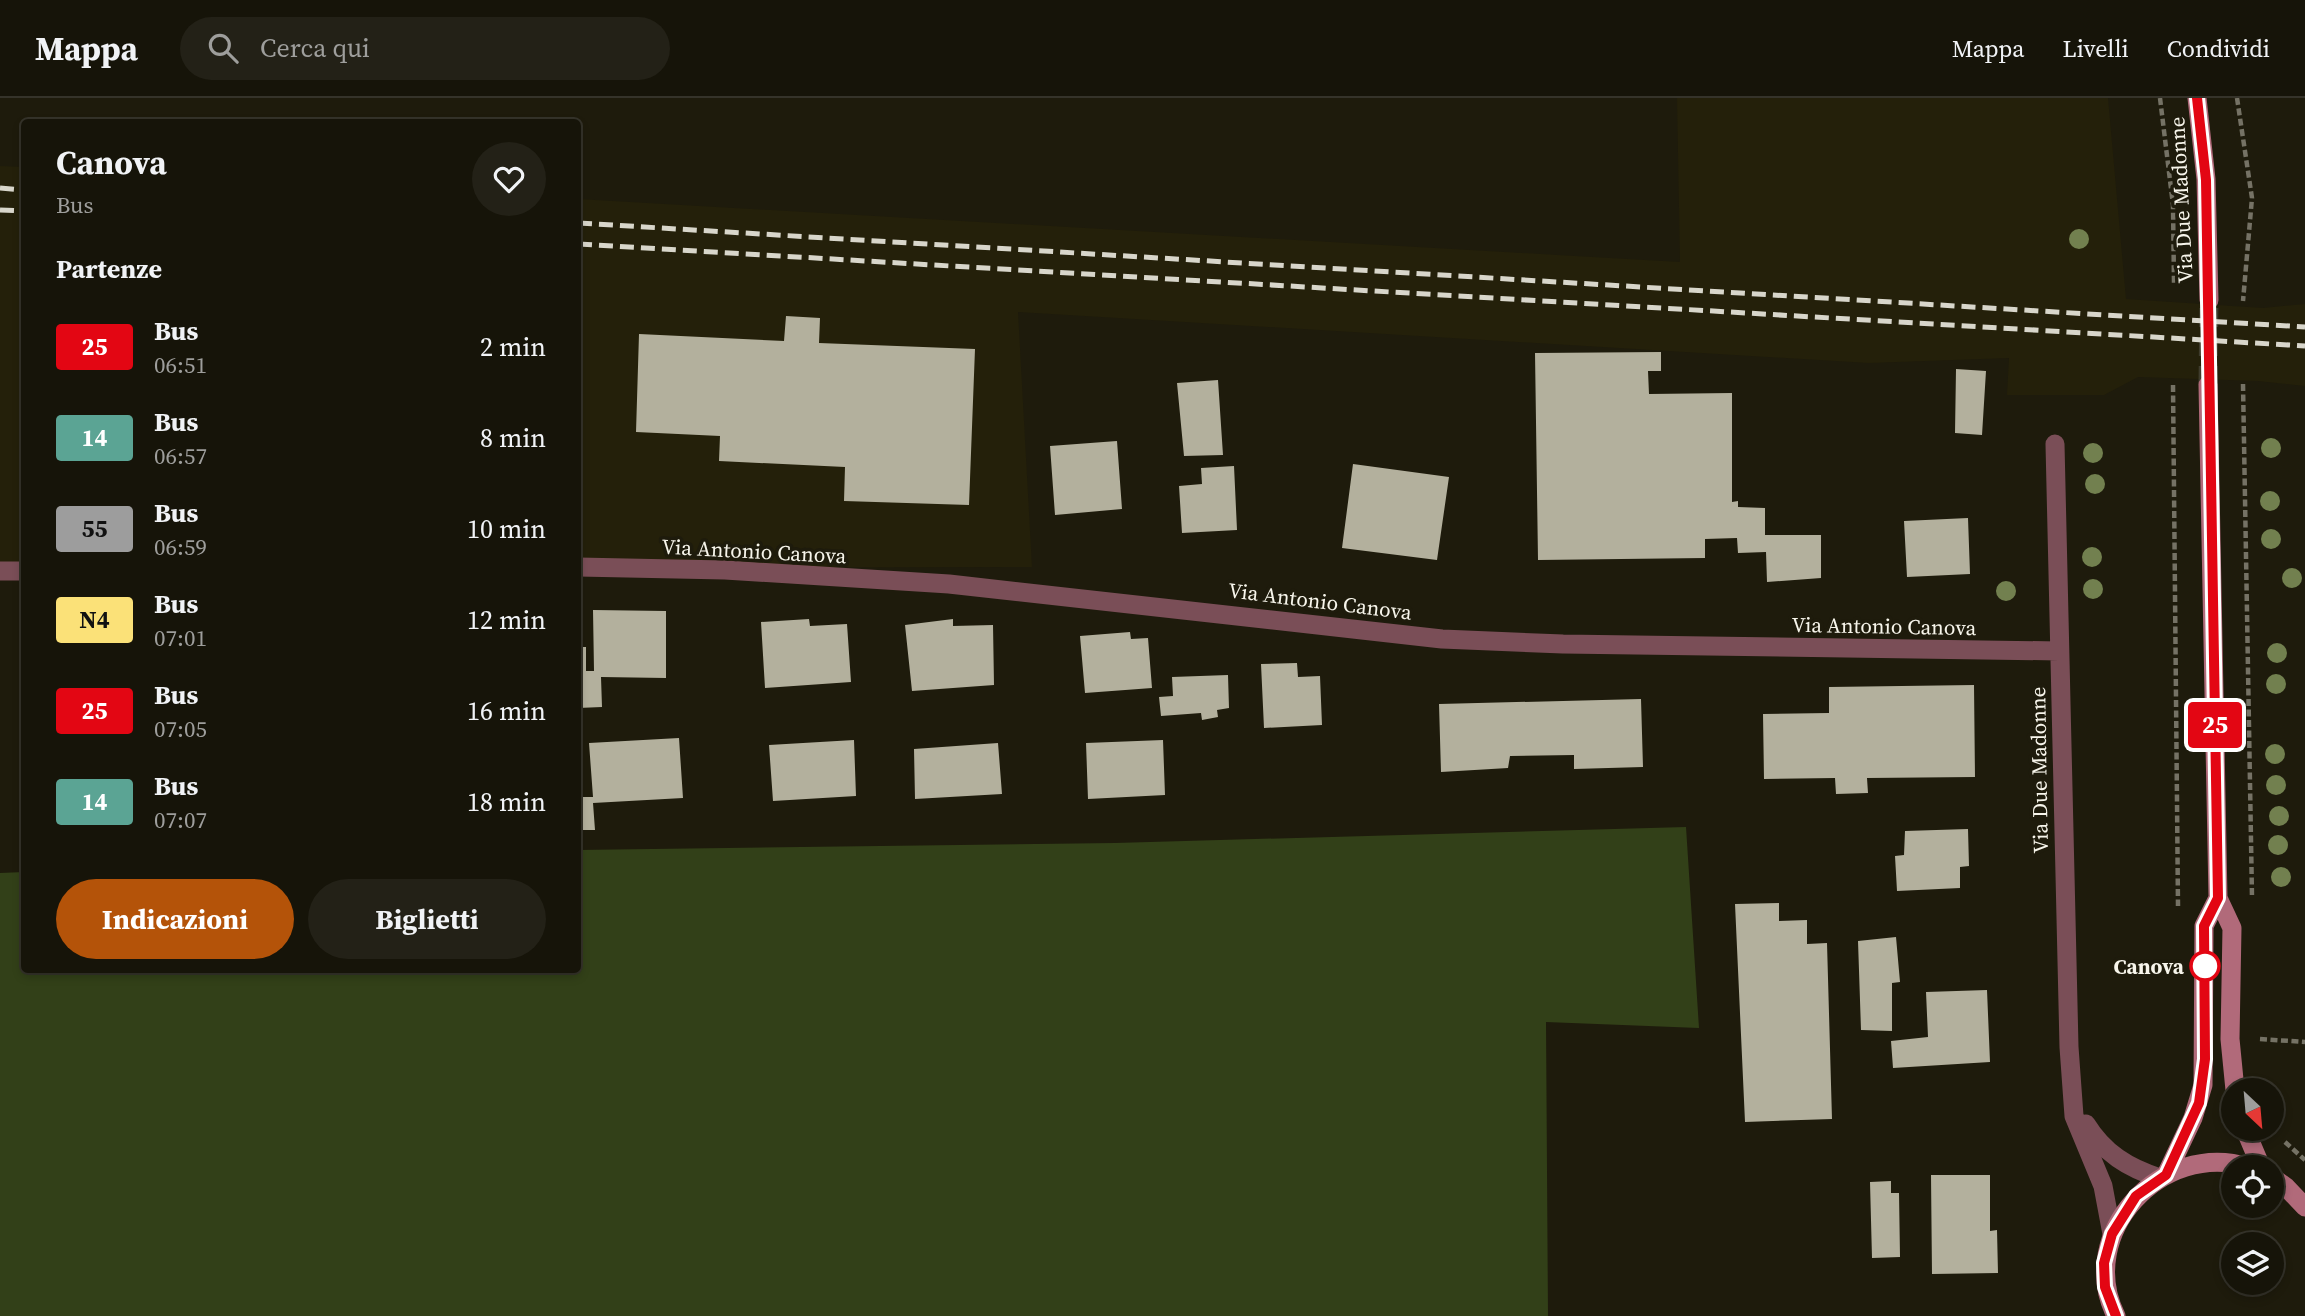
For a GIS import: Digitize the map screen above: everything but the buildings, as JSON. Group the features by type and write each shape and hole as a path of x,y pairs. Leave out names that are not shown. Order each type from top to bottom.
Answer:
{"main road":[{"name":"Via Due Madonne","path":"2197,98 2206,180 2209,300"},
{"path":"2208,386 2218,898 2232,928 2230,1039 2234,1078"},
{"path":"2163,1177 2193,1118 2203,1085 2204,926 2218,898"},
{"path":"2114,1315 2105,1287 2104,1263 2112,1234 2136,1196 2163,1177 2215,1162 2221,1163"},
{"path":"2284,1186 2305,1208"}],"street":[{"name":"Via Due Madonne","path":"2055,444 2073,1094 2079,1131 2104,1186 2112,1234"},
{"name":"Via Antonio Canova","path":"581,567 725,570 949,584 1442,639 1563,644 2059,651"},
{"path":"0,571 21,571"},
{"name":"Via Due Madonne","path":"2073,1094 2080,1114 2104,1148 2123,1164 2163,1177"}],"path":[{"path":"2161,98 2172,205 2174,283"},
{"path":"2237,98 2252,198 2243,301"},
{"path":"2243,384 2252,900"},
{"path":"2173,385 2179,915"},
{"path":"2254,1039 2305,1042"},
{"path":"2284,1141 2305,1160"}],"shaded area":[{"path":"1677,98 2108,98 2126,299 2263,308 2305,304 2305,386 2258,381 2138,377 2104,395 2007,395 2009,358 1869,363 1018,312 1032,567 581,568 581,199 1680,262"},
{"path":"0,166 21,167 21,568 0,568"}],"green space":[{"path":"1686,827 1699,1028 1546,1022 1548,1316 0,1316 0,873 21,872 21,973 581,973 581,850 1115,843"}],"tunnel":[{"path":"2208,385 2209,300"}],"railway":[{"path":"0,188 21,190"},
{"path":"0,210 21,211"},
{"path":"581,223 2305,327"},
{"path":"581,244 2305,346"}],"bus line":[{"name":"25","path":"2116,1316 2105,1287 2104,1263 2112,1234 2136,1196 2166,1175 2199,1103 2205,1059 2204,926 2218,898 2206,180 2197,98"}],"place":[{"name":"Canova","path":"2205,966"}]}
